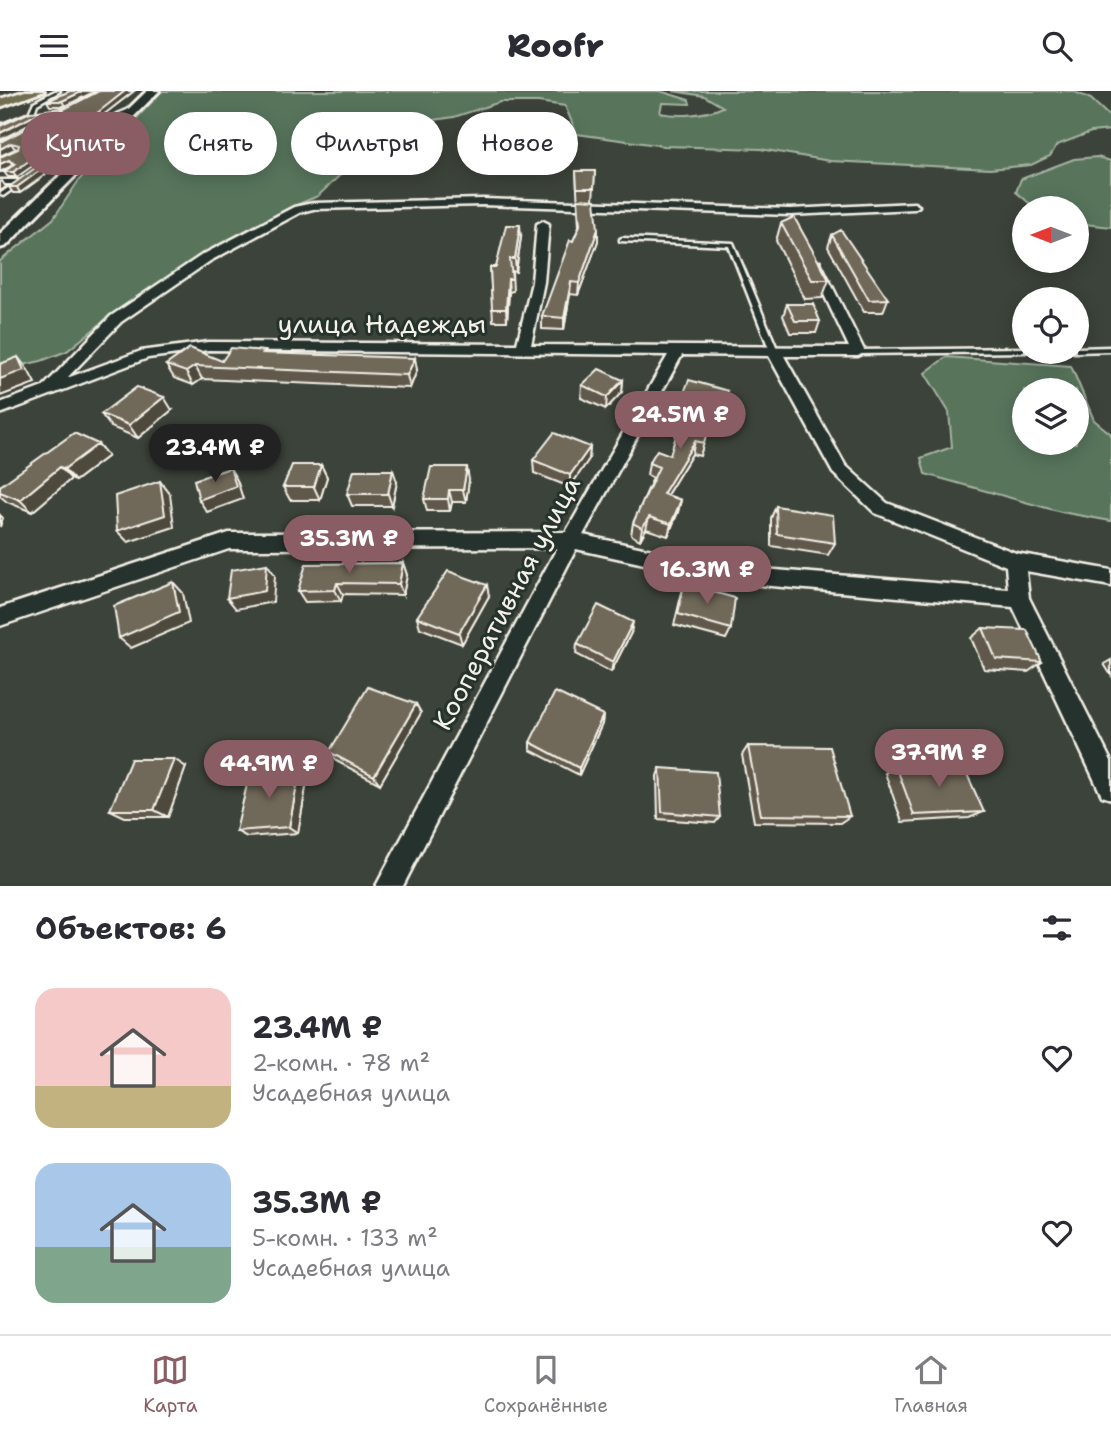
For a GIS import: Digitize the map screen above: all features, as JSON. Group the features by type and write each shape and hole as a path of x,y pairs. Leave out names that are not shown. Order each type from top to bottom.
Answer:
{"main road":[{"path":"0,103 38,91"}],"street":[{"path":"0,243 153,91"},
{"path":"45,392 116,319 206,258 298,209 313,206 483,202 792,217 914,206"},
{"path":"523,348 538,282 543,224"},
{"path":"811,255 858,352"},
{"name":"улица Надежды","path":"0,409 146,354 208,346 858,352"},
{"name":"Кооперативная улица","path":"389,886 571,540 678,350"},
{"path":"774,351 839,469 881,508 1015,561 1111,578"},
{"path":"0,617 229,541 571,540 726,574 1018,599"},
{"path":"1015,561 1018,599 1111,787"}],"lane":[{"path":"33,112 35,103 58,91"},
{"path":"68,112 84,103"},
{"path":"49,112 74,109"},
{"path":"127,112 134,109"},
{"path":"0,127 21,118"},
{"path":"0,179 7,173"},
{"path":"3,194 28,175"},
{"path":"0,179 18,182"},
{"path":"622,240 731,244 774,351"},
{"path":"1089,349 1111,349"},
{"path":"858,352 1012,350"}],"green space":[{"path":"162,91 660,91 689,100 690,104 662,103 660,113 683,115 709,112 723,107 704,96 673,91 1073,91 1091,99 1111,118 1111,130 1091,132 1057,145 1050,156 1031,165 990,169 830,161 760,149 664,146 578,134 578,112 568,112 565,106 538,102 500,102 469,112 457,112 457,116 443,119 443,112 291,112 291,175 340,175 318,196 287,209 197,257 109,317 67,351 41,361 0,370 0,261 53,219 84,175 150,175 150,112 142,112"},
{"path":"1097,157 1111,161 1111,227 1089,224 1089,196 1021,196 1016,192 1021,179 1074,159"},
{"path":"946,357 1012,362 1012,364 1071,366 1076,378 1012,378 1012,455 1089,455 1089,408 1094,420 1111,434 1111,521 1061,512 925,474 921,458 952,447 949,412 925,373"}],"building":[{"path":"70,91 83,91 62,101 47,101"},
{"path":"99,91 125,91 99,112 58,112"},
{"path":"21,116 21,122 0,133 0,126"},
{"path":"21,131 21,166 13,172 4,172 15,164 9,160 0,164 0,157 18,149 19,145 11,143 0,149 0,142"},
{"path":"578,171 595,171 594,188 577,188"},
{"path":"26,175 34,175 17,187 9,187"},
{"path":"578,199 595,200 598,229 579,283 571,282 564,318 542,316 570,240 573,241 580,225"},
{"path":"794,217 829,280 812,280 781,223"},
{"path":"506,225 520,225 515,259 510,259 512,279 508,279 506,309 492,309 490,267 496,267"},
{"path":"841,230 888,299 869,300 832,235"},
{"path":"787,304 813,304 820,321 795,321"},
{"path":"190,348 222,361 231,348 265,351 263,353 415,358 407,375 195,366 186,372 166,365"},
{"path":"18,357 24,370 0,379 0,364"},
{"path":"599,369 623,380 607,397 582,385"},
{"path":"689,380 728,391 721,408 714,407 704,443 695,441 663,494 681,500 671,524 649,517 642,528 633,523 659,467 649,463 657,450 670,455 688,399 682,398"},
{"path":"137,387 164,397 129,425 101,414"},
{"path":"74,433 98,444 64,469 60,467 20,500 0,492 0,486"},
{"path":"554,433 590,447 570,475 533,460"},
{"path":"292,465 321,465 314,487 283,487"},
{"path":"431,467 467,467 463,490 449,490 448,499 424,499"},
{"path":"230,468 236,486 199,500 194,480"},
{"path":"354,470 393,470 388,494 347,494"},
{"path":"160,481 165,515 117,531 115,496"},
{"path":"776,506 833,515 835,543 777,534"},
{"path":"403,563 399,584 337,583 335,590 298,591 306,564"},
{"path":"267,564 265,591 227,598 231,570"},
{"path":"448,571 487,585 459,633 417,617"},
{"path":"173,582 179,612 119,638 114,606"},
{"path":"684,584 735,598 731,629 678,614"},
{"path":"598,605 633,622 613,662 577,644"},
{"path":"983,628 1027,630 1042,662 996,659"},
{"path":"368,687 416,704 374,776 329,752"},
{"path":"555,692 603,715 579,768 530,742"},
{"path":"748,746 830,747 850,816 761,815"},
{"path":"131,759 174,759 154,810 110,810"},
{"path":"962,763 984,812 914,815 896,766"},
{"path":"660,768 716,772 720,817 662,812"},
{"path":"300,769 289,827 236,831 250,772"}]}
